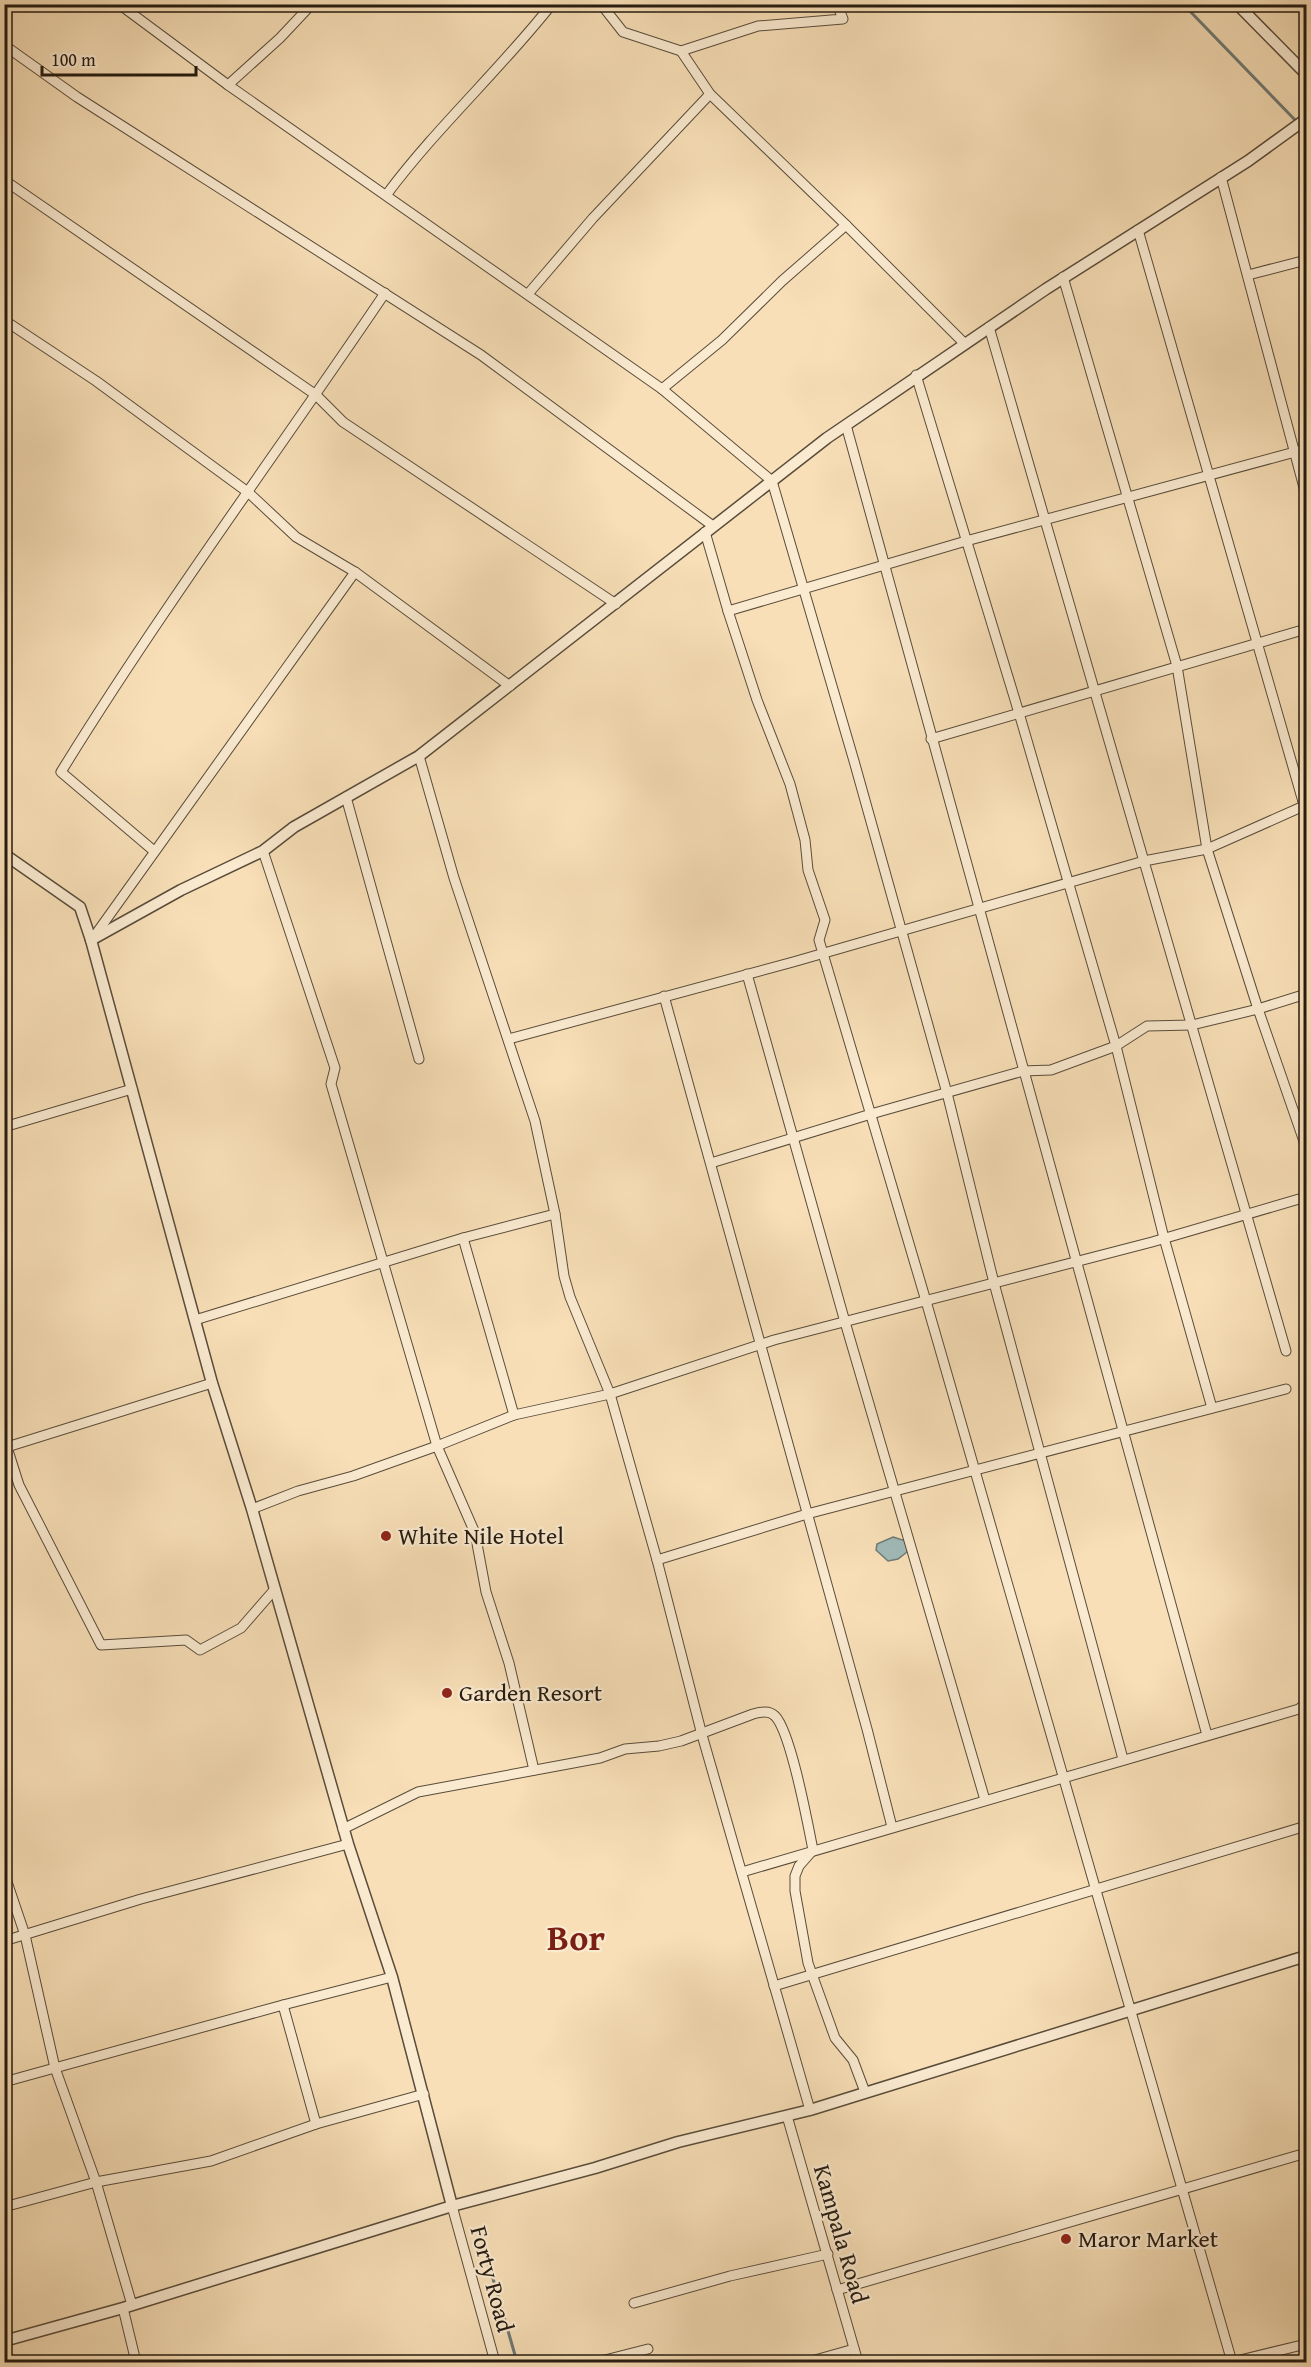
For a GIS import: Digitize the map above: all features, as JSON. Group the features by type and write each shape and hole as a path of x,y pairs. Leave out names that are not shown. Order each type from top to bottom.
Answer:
{"street":[{"path":"119,4 228,85 387,194 662,389 772,481 947,1093 994,1283 1123,1759"},
{"path":"228,85 280,38 312,4"},
{"path":"387,194 415,157 527,36 552,4"},
{"path":"601,4 623,32 681,51 758,27 843,19 837,4"},
{"path":"1237,4 1306,74"},
{"path":"4,45 77,97 481,355 709,529 728,611 757,700 790,784 805,840 808,870 825,920 819,940 926,1300 1232,2362 1306,2344"},
{"path":"681,51 710,94 964,343"},
{"path":"528,294 593,218 710,94"},
{"path":"91,940 181,890 263,850 294,827 419,756 846,425 916,375 1063,277 1221,177 1306,119"},
{"path":"1221,177 1306,495"},
{"path":"4,180 316,395 343,422 616,604"},
{"path":"662,389 722,340 782,281 846,225"},
{"path":"508,1039 902,931 1144,861 1207,849 1306,808 1138,230"},
{"path":"1248,275 1306,260"},
{"path":"1063,277 1177,666 1207,849 1258,1009 1306,1147"},
{"path":"154,851 61,772 118,679 249,493 385,293"},
{"path":"4,320 96,381 249,493 296,537 355,572 510,686"},
{"path":"989,327 1286,1351"},
{"path":"916,375 1019,713 1116,1046 1164,1238 1212,1408"},
{"path":"846,425 1207,1735"},
{"path":"728,611 1044,519 1306,449"},
{"path":"91,940 355,572"},
{"path":"932,738 1306,630"},
{"path":"419,756 454,878 535,1121 555,1214 564,1276 570,1297 609,1394 657,1560 702,1735 810,2110"},
{"path":"346,797 419,1059"},
{"path":"263,850 335,1068 331,1084 437,1446 475,1533 486,1592 509,1663 534,1770"},
{"path":"4,854 80,907 91,940 212,1383 252,1509 343,1829 392,1977 452,2206"},
{"path":"747,974 845,1322 985,1800"},
{"path":"711,1163 1023,1071 1051,1070 1116,1046 1147,1026 1192,1024 1258,1009 1306,994"},
{"path":"664,996 867,1729 892,1827"},
{"path":"4,1127 132,1089"},
{"path":"252,1509 298,1491 353,1476 437,1446 514,1415 609,1394 760,1344 1076,1262 1306,1197"},
{"path":"195,1320 463,1238 555,1214"},
{"path":"463,1238 514,1415"},
{"path":"212,1383 6,1443 19,1485 101,1646 186,1640 200,1650 241,1628 275,1589"},
{"path":"657,1560 807,1514 1286,1389"},
{"path":"742,1872 1299,1709 1306,1703"},
{"path":"343,1829 418,1792 466,1781 600,1758 625,1749 660,1746 702,1735 753,1714 765,1712 775,1716 782,1728 795,1768 813,1850"},
{"path":"774,1986 1306,1826"},
{"path":"4,1941 141,1899 348,1844"},
{"path":"813,1850 799,1866 795,1876 795,1891 811,1975 835,2038 853,2060 865,2092"},
{"path":"4,1873 25,1935 56,2068 96,2182 128,2306 136,2362"},
{"path":"4,2341 128,2306 452,2206 595,2168 678,2142 810,2110 1304,1957 1306,1972"},
{"path":"4,2082 392,1977"},
{"path":"283,2005 316,2124"},
{"path":"4,2207 96,2182 211,2161 316,2124 424,2094"},
{"name":"Kampala Road","path":"787,2116 858,2362"},
{"path":"837,2290 1306,2153"},
{"name":"Forty Road","path":"452,2206 495,2362"},
{"path":"634,2303 730,2276 828,2254"},
{"path":"597,2362 648,2349"},
{"path":"808,2362 854,2349"}],"water":[{"path":"893,1537 906,1541 907,1552 898,1559 888,1561 876,1550 877,1544"}],"waterway":[{"path":"1183,4 1297,122"},
{"path":"1301,127 1306,135"},
{"path":"485,2251 517,2362"}],"place":[{"name":"White Nile Hotel","path":"386,1536"},
{"name":"Garden Resort","path":"447,1693"},
{"name":"Maror Market","path":"1066,2239"}],"district":[{"name":"Bor","path":"576,1937"}]}
